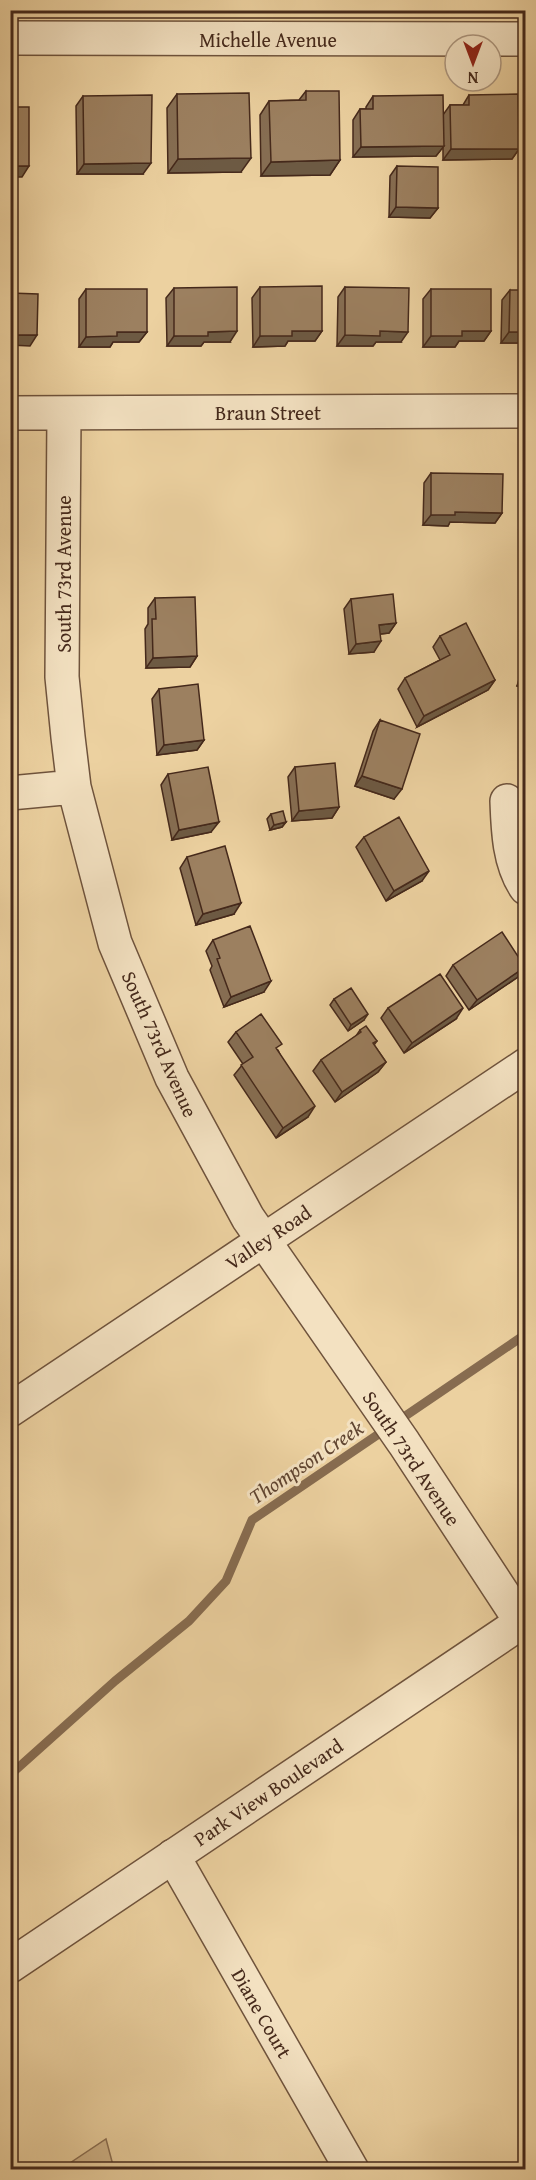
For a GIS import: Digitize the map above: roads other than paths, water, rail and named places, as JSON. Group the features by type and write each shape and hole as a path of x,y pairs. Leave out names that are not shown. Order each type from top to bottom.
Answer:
{"street":[{"name":"Michelle Avenue","path":"10,38 525,39"},
{"name":"Braun Street","path":"10,413 525,411"},
{"name":"South 73rd Avenue","path":"64,414 62,677 74,787 115,944 171,1078 248,1218 524,1623"},
{"path":"10,793 74,787"},
{"path":"507,801 509,836 518,877 525,888"},
{"name":"Valley Road","path":"10,1410 525,1065"},
{"name":"Park View Boulevard","path":"10,1966 524,1623"},
{"name":"Diane Court","path":"173,1856 352,2169"}],"waterway":[{"name":"Thompson Creek","path":"10,1775 115,1681 189,1621 226,1581 252,1520 526,1334"}]}
